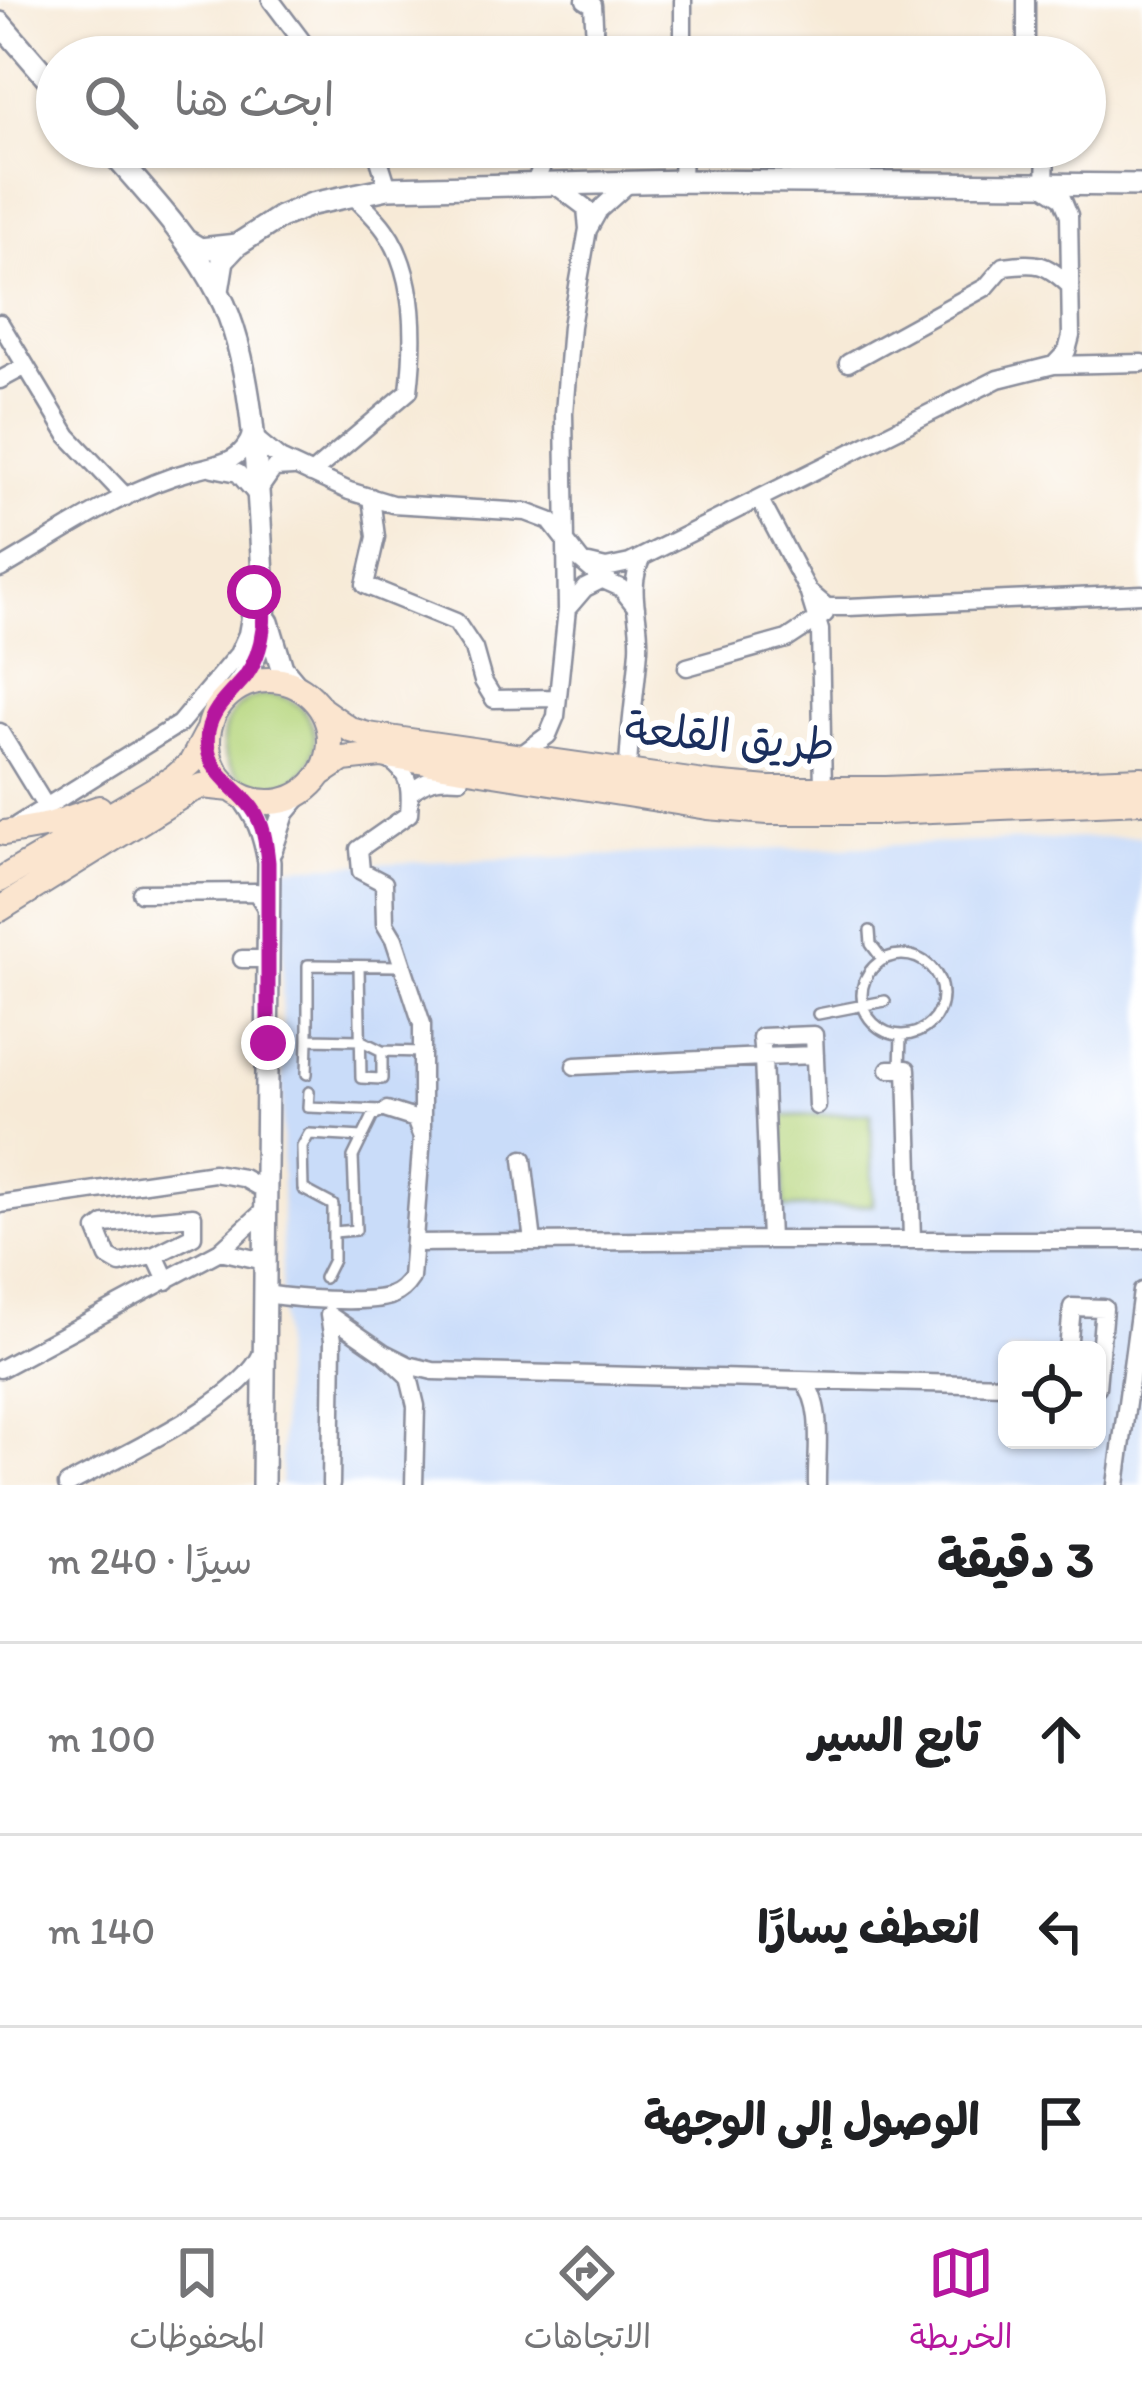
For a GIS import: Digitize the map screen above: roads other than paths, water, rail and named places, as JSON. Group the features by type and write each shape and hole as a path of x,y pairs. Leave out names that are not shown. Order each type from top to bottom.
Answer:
{"main road":[{"path":"0,880 175,777 191,763 216,709 248,683 273,680 297,686 328,722 331,743 322,773 300,793 270,802 202,786 0,909"},
{"name":"طريق القلعة","path":"321,709 351,730 368,735 521,755 728,809 831,813 1142,801"},
{"path":"208,731 209,755 217,775 235,792"},
{"name":"طريق القلعة","path":"322,773 343,758 380,755 631,783 823,790 1065,782 1142,774"},
{"path":"2,834 49,825 136,797"}],"street":[{"path":"272,0 299,36"},
{"path":"585,0 593,5 595,36"},
{"path":"683,0 683,36"},
{"path":"1026,0 1026,36"},
{"path":"0,23 36,65"},
{"path":"125,168 185,240 218,292 238,341 265,604 276,652 297,686"},
{"path":"382,168 388,188"},
{"path":"532,187 541,168"},
{"path":"682,168 682,181"},
{"path":"1045,168 1045,187"},
{"path":"218,292 224,260 237,245 280,217 388,188 682,181 1142,185"},
{"path":"588,229 599,210 628,184"},
{"path":"1069,215 1095,186"},
{"path":"521,755 548,735 558,698 567,609 563,485 571,326 588,229 586,208 558,187"},
{"path":"1045,187 1062,199 1069,215 1071,336 1067,351 1054,365"},
{"path":"256,494 274,468 305,471 409,391 412,361 403,261 385,228 352,194"},
{"path":"185,240 200,249 237,245"},
{"path":"848,364 986,287 1004,266 1036,262 1070,286"},
{"path":"0,323 68,436 126,497"},
{"path":"1071,336 1081,353 1101,364"},
{"path":"567,609 585,588 636,560 998,379 1054,365 1142,363"},
{"path":"0,380 26,366"},
{"path":"251,435 267,452 305,471 392,504 526,512 550,521 580,561 621,589 636,608"},
{"path":"0,569 126,497 242,454 251,435"},
{"path":"206,467 238,473 256,494"},
{"path":"526,512 552,502 563,485"},
{"path":"370,497 376,537 365,585 456,622 494,699 558,698"},
{"path":"760,500 818,617 823,790"},
{"path":"580,561 606,568 636,560"},
{"path":"411,792 442,777 631,783 629,718 639,643 632,580 636,560"},
{"path":"2,834 179,724 238,654 248,634 256,585 262,578"},
{"path":"808,591 827,607 1142,594"},
{"path":"233,691 257,658 265,604"},
{"path":"687,667 787,638 818,617 848,607"},
{"path":"787,638 809,639 821,651"},
{"path":"0,732 46,808"},
{"path":"263,1293 330,1306 384,1299 401,1291 411,1278 422,1137 422,1024 385,924 384,883 361,871 359,849 409,814 411,792 406,773 380,755"},
{"path":"235,792 255,812 264,832 268,862 263,1485"},
{"path":"242,891 268,862 284,812 300,793"},
{"path":"142,893 256,892 268,912"},
{"path":"242,959 268,959"},
{"path":"770,1240 761,1037 814,1035 817,1106"},
{"path":"574,1066 763,1057"},
{"path":"894,1069 907,1070 912,1240"},
{"path":"386,1111 415,1119 422,1137"},
{"path":"0,1204 243,1166 266,1139"},
{"path":"523,1159 532,1242"},
{"path":"214,1173 243,1178 266,1200"},
{"path":"0,1369 220,1251 266,1200"},
{"path":"193,1216 193,1237 155,1255 120,1264 108,1257 97,1230 104,1224 193,1216"},
{"path":"416,1244 1142,1240"},
{"path":"220,1251 264,1261"},
{"path":"155,1255 167,1280"},
{"path":"1116,1485 1142,1291"},
{"path":"330,1306 410,1377 416,1406 414,1485"},
{"path":"330,1306 331,1485"},
{"path":"1069,1341 1072,1307 1104,1308 1101,1341"},
{"path":"332,1361 340,1342 358,1335"},
{"path":"67,1485 213,1403 255,1370 264,1348"},
{"path":"384,1353 433,1371 998,1384"},
{"path":"803,1381 812,1391 816,1408 817,1485"},
{"path":"213,1403 244,1396 256,1401 263,1418"}],"lane":[{"path":"871,931 872,944 883,960"},
{"path":"907,955 934,969 943,999 934,1021 924,1030 901,1035 882,1030 863,1008 865,979 883,960 907,955"},
{"path":"307,1074 308,965 403,966"},
{"path":"359,966 361,1078 382,1078 382,1051"},
{"path":"818,1014 885,1000"},
{"path":"894,1069 901,1035"},
{"path":"308,1039 360,1040 382,1051 422,1052"},
{"path":"309,1092 308,1107 386,1111"},
{"path":"334,1232 356,1230 353,1157 373,1116 386,1111"},
{"path":"324,1278 333,1259 333,1205 303,1189 302,1147 309,1134 363,1137"}]}
